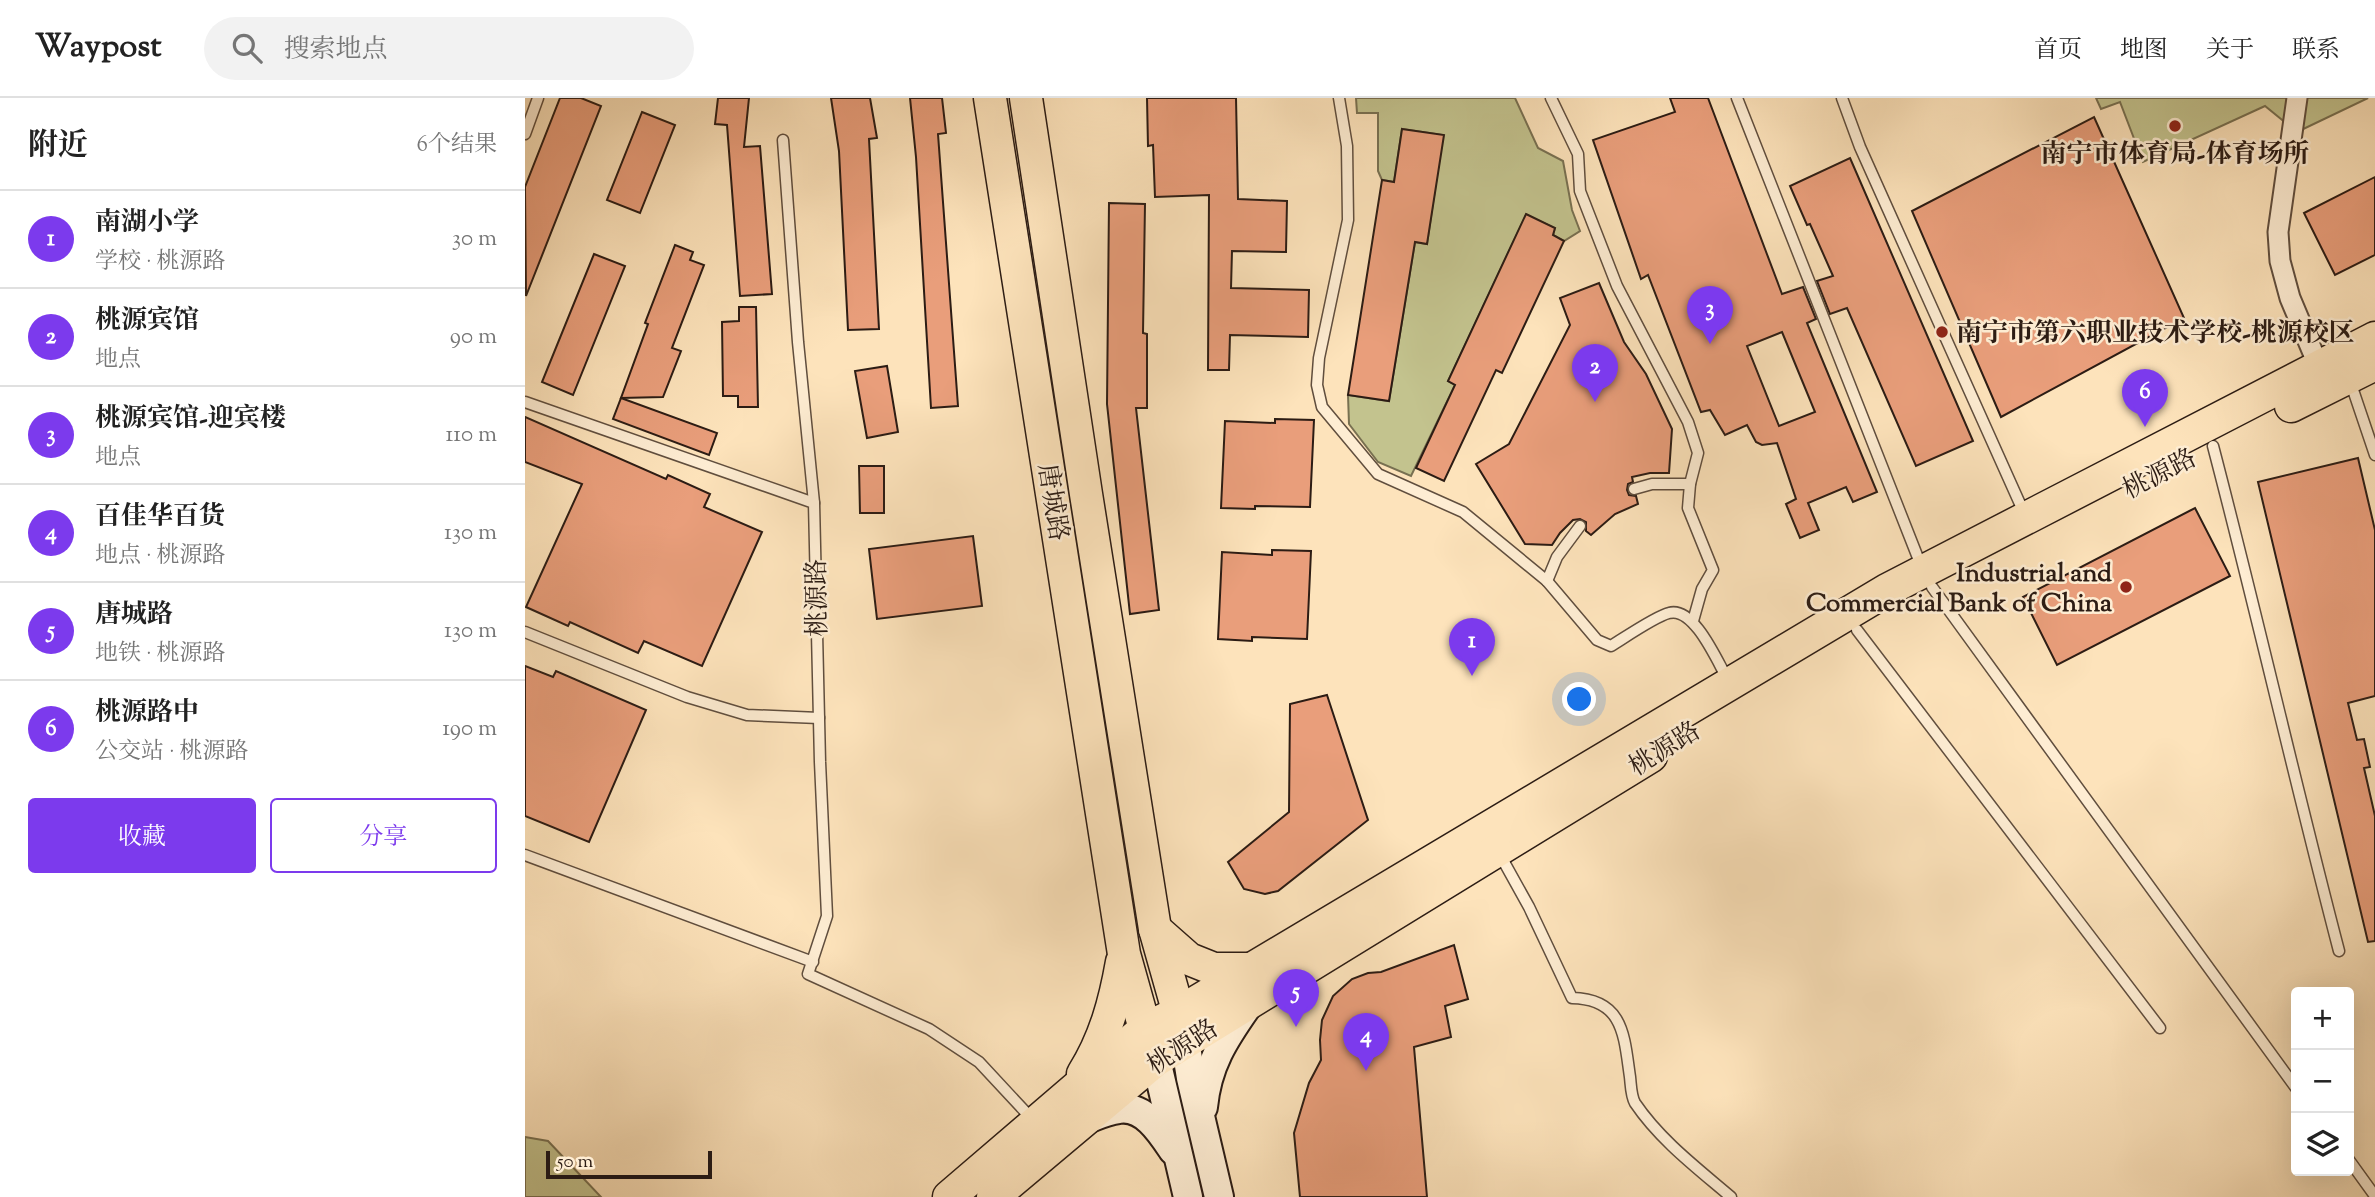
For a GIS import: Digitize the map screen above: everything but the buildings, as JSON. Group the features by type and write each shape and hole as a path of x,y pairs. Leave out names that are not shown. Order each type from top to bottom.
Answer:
{"main road":[{"name":"唐城路","path":"990,98 1124,954 1145,1029"},
{"name":"唐城路","path":"1026,98 1155,929 1182,1028"},
{"name":"桃源路","path":"993,1197 1079,1106 1145,1029 1182,1028 1249,1002 1896,606 1928,579 2027,518 2375,338"},
{"name":"桃源路","path":"949,1197 1035,1122 1079,1106 1156,1060 1182,1028 1251,969 1887,590 1928,579 2213,446 2362,370"},
{"path":"1155,929 1189,959 1215,970 1251,969"},
{"path":"1124,954 1115,1003 1079,1106 1121,1108 1141,1113 1159,1129 1178,1157"},
{"path":"1202,1120 1206,1082 1222,1042 1249,1002"},
{"path":"1182,1028 1219,1197"},
{"path":"1145,1029 1156,1060 1188,1197"}],"street":[{"path":"2297,98 2278,232 2280,261 2290,298 2319,368"}],"lane":[{"path":"525,134 538,98"},
{"path":"1339,98 1346,146 1348,220 1319,358 1317,385 1322,407 1378,474 1463,512 1547,581 1597,640 1611,646 1669,612 1681,613 1693,621 1730,684"},
{"path":"1551,98 1578,154 1580,191 1617,286 1688,422 1698,453 1690,484 1688,508 1713,570 1702,589 1693,621"},
{"path":"1737,98 1928,579 2291,1081"},
{"path":"1842,98 1860,147 2027,518"},
{"name":"桃源路","path":"783,140 798,342 814,503 827,916 813,962"},
{"path":"2362,370 2375,455"},
{"path":"525,402 814,503"},
{"path":"2213,446 2256,610 2304,820 2339,951"},
{"path":"1634,489 1652,484 1690,484"},
{"path":"1547,581 1557,557 1580,526"},
{"path":"1857,630 2159,1028"},
{"path":"525,632 687,697 747,715 819,718"},
{"path":"1497,850 1529,907 1572,998 1603,1004 1617,1018 1625,1048 1633,1100 1655,1130 1731,1197"},
{"path":"525,855 813,962 808,974 929,1029 979,1062 1035,1122"},
{"path":"2354,1167 2375,1196"}],"green space":[{"path":"1356,98 1515,98 1538,148 1563,161 1572,210 1580,231 1564,241 1553,235 1555,228 1526,215 1448,381 1455,385 1411,476 1378,462 1349,424 1348,395 1389,401 1415,242 1427,244 1443,135 1402,129 1394,182 1382,180 1378,171 1378,113 1357,113"},
{"name":"南宁市体育局-体育场所","path":"2096,98 2368,98 2297,132 2265,106 2143,162 2120,102 2101,109"},
{"path":"525,1137 548,1141 601,1197 525,1197"}],"place":[{"name":"南宁市体育局-体育场所","path":"2175,126"},
{"name":"南宁市第六职业技术学校-桃源校区","path":"1942,332"},
{"name":"桃源宾馆-迎宾楼","path":"1710,344"},
{"name":"桃源宾馆","path":"1595,402"},
{"name":"桃源路中","path":"2145,427"},
{"name":"Industrial and Commercial Bank of China","path":"2126,587"},
{"name":"南湖小学","path":"1472,676"},
{"name":"唐城路","path":"1296,1027"},
{"name":"百佳华百货","path":"1366,1071"}]}
